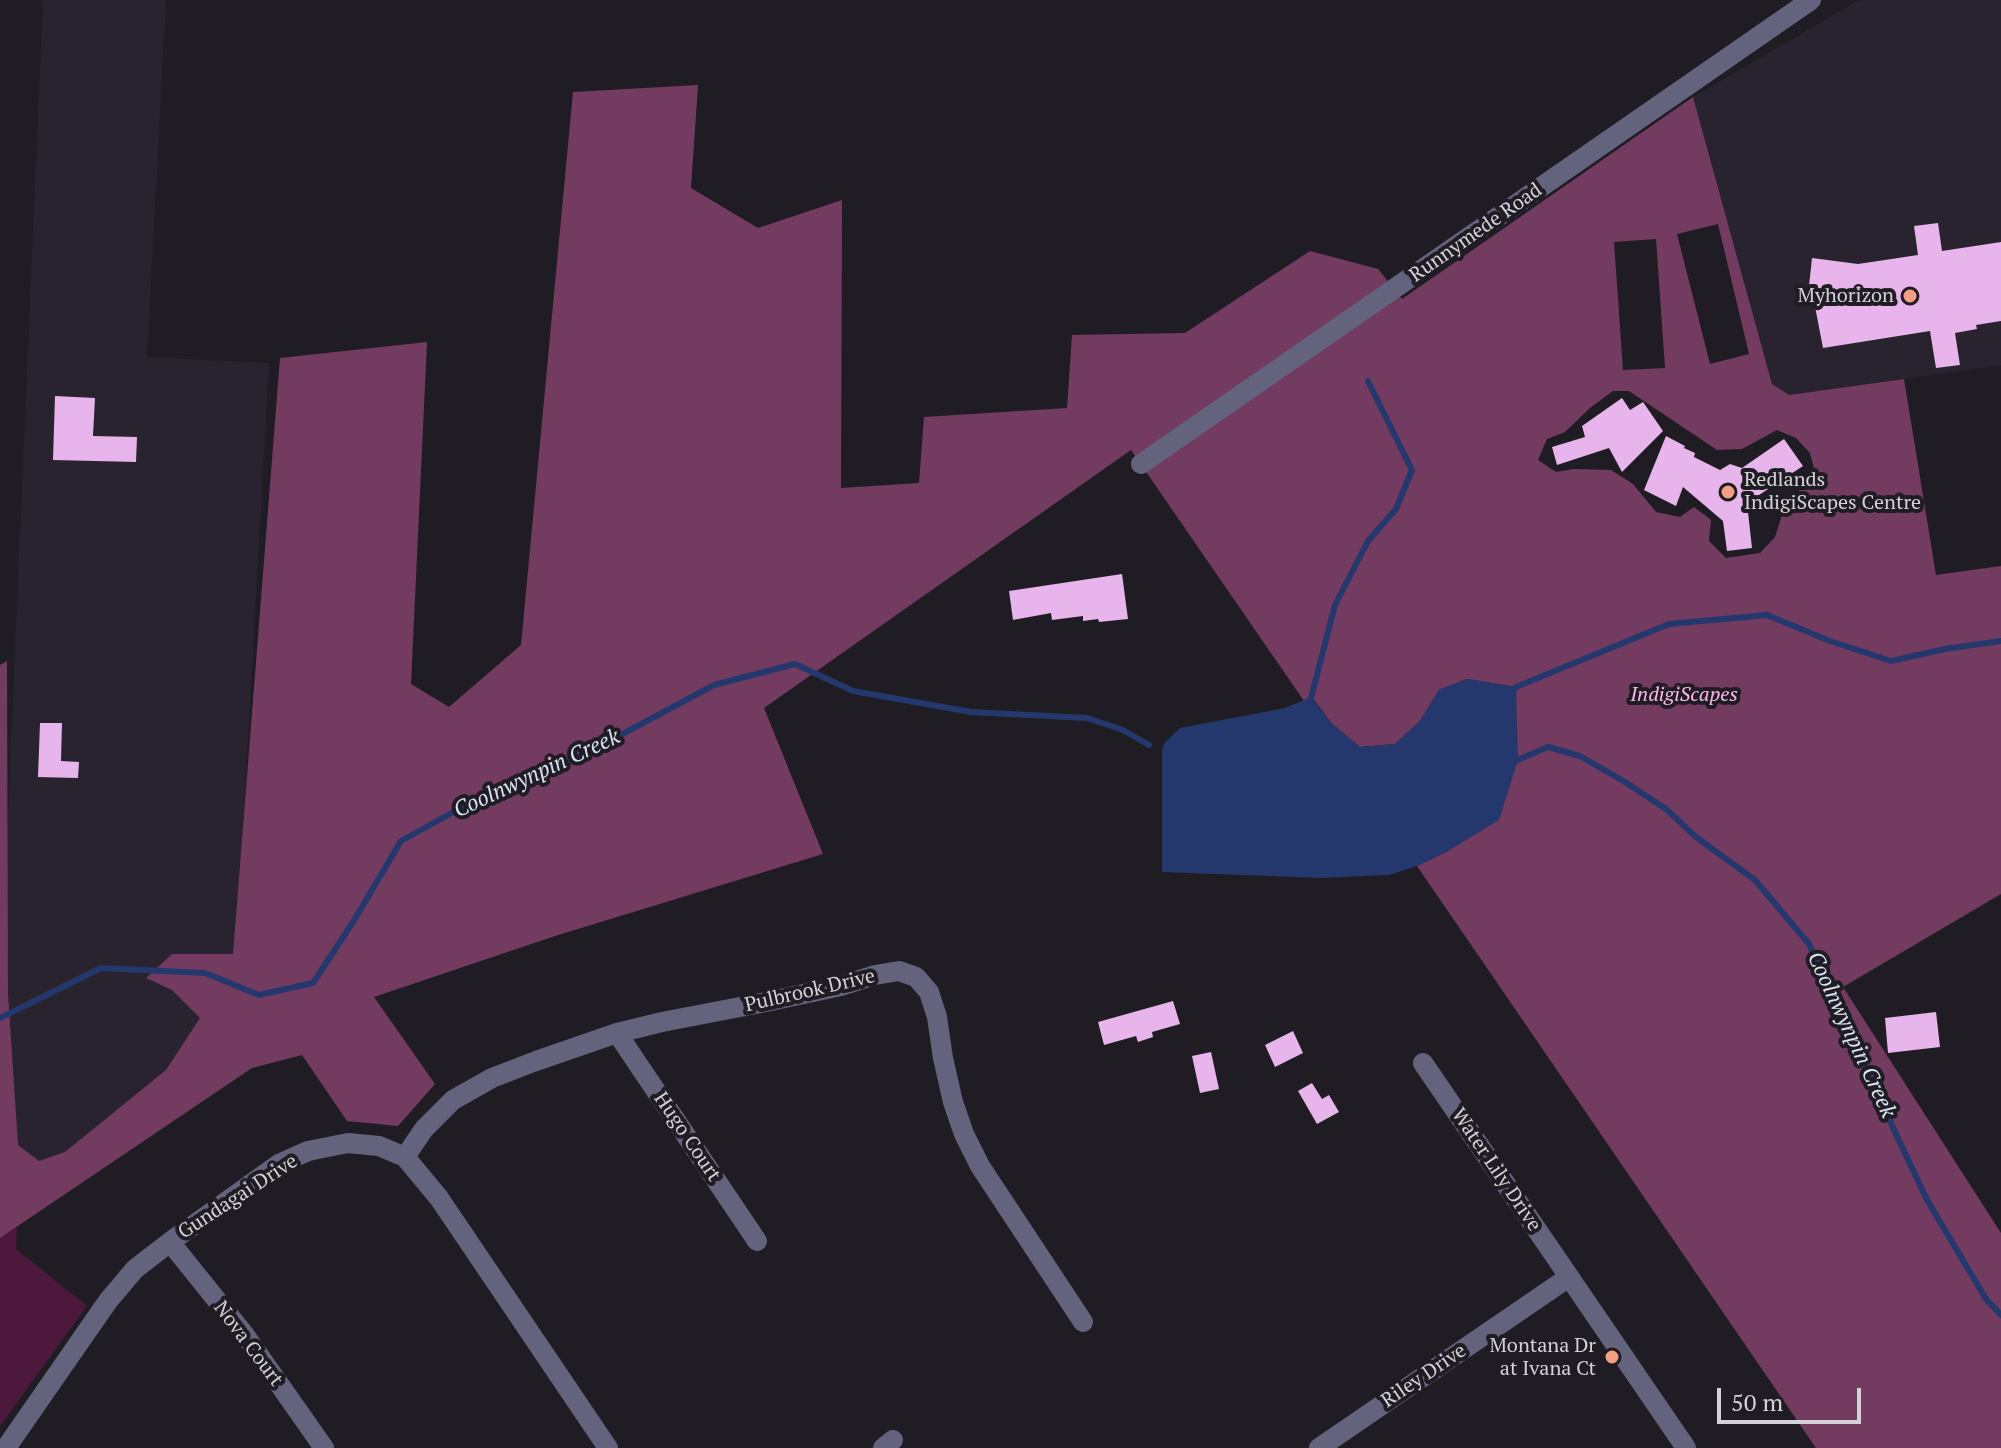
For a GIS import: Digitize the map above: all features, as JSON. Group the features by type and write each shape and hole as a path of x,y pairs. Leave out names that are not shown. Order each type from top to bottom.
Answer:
{"street":[{"name":"Runnymede Road","path":"1141,464 1811,0"},
{"name":"Pulbrook Drive","path":"405,1157 424,1129 453,1100 492,1078 617,1033 899,971 916,977 929,992 937,1017 953,1102 980,1166 1083,1322"},
{"name":"Hugo Court","path":"617,1033 757,1241"},
{"name":"Water Lily Drive","path":"1423,1063 1685,1448"},
{"name":"Gundagai Drive","path":"9,1447 108,1301 135,1269 170,1242 279,1164 308,1151 348,1143 379,1146 405,1157"},
{"path":"405,1157 439,1198 608,1448"},
{"name":"Nova Court","path":"170,1242 244,1334 324,1448"},
{"name":"Riley Drive","path":"1319,1448 1569,1277"}],"shaded area":[{"path":"43,0 166,0 147,357 269,363 231,1049 0,1205 0,995"},
{"path":"1859,0 2001,0 2001,365 1789,395 1772,384 1693,97"},
{"path":"17,1227 16,1249 87,1306 0,1426 0,1238"}],"green space":[{"name":"IndigiScapes","path":"698,85 691,188 758,228 842,200 841,488 919,483 924,417 1067,408 1072,335 1185,333 1310,251 1378,269 1402,299 1693,97 1772,384 1789,395 1904,379 1936,575 2001,566 2001,894 1843,987 2001,1233 2001,1448 1816,1448 1417,866 1448,851 1516,687 1467,679 1439,690 1420,721 1395,744 1360,747 1332,724 1312,697 1304,701 1131,450 764,708 823,854 555,936 374,997 435,1084 398,1126 347,1121 302,1055 252,1068 0,1238 0,665 7,661 8,994 18,1145 39,1161 65,1152 166,1070 200,1018 172,990 146,978 172,954 233,954 280,358 427,342 411,684 449,707 521,645 573,92","holes":["1718,224 1749,354 1710,364 1677,234","1656,239 1665,368 1623,370 1614,242","1613,391 1629,391 1717,450 1742,449 1777,430 1796,438 1810,453 1815,472 1801,485 1795,505 1783,512 1775,537 1760,553 1726,558 1709,541 1711,520 1694,507 1680,517 1656,512 1633,484 1611,470 1556,472 1538,460 1547,439 1565,432"]}],"water":[{"path":"1468,679 1516,687 1518,760 1499,820 1448,851 1389,875 1321,878 1162,872 1162,752 1164,743 1180,728 1285,708 1311,697 1332,724 1360,747 1395,744 1420,721 1439,690"}],"building":[{"name":"Myhorizon","path":"1938,223 1942,251 2001,242 2001,321 1976,325 1977,329 1955,333 1960,365 1936,368 1930,331 1823,348 1813,296 1808,295 1812,258 1858,264 1918,255 1914,226"},
{"path":"55,396 95,398 93,436 137,437 136,462 53,460"},
{"path":"1622,398 1630,410 1643,402 1663,431 1622,472 1609,448 1557,465 1552,447 1585,437 1582,426"},
{"name":"Redlands IndigiScapes Centre","path":"1666,436 1695,453 1694,457 1720,470 1730,464 1742,468 1784,439 1803,466 1747,503 1752,548 1727,551 1723,521 1683,487 1676,506 1644,490"},
{"path":"1122,574 1128,619 1083,621 1083,616 1052,620 1051,613 1013,620 1009,591"},
{"path":"40,723 62,723 61,761 79,762 78,778 38,777"},
{"path":"1173,1001 1180,1024 1152,1032 1153,1037 1138,1042 1136,1036 1104,1045 1098,1022"},
{"path":"1936,1012 1940,1047 1888,1053 1885,1018"},
{"path":"1293,1031 1303,1053 1275,1067 1265,1045"},
{"path":"1211,1052 1219,1089 1200,1093 1192,1056"},
{"path":"1312,1083 1322,1099 1329,1095 1339,1112 1317,1124 1298,1091"}],"waterway":[{"path":"1310,702 1335,605 1368,541 1396,509 1412,470 1368,381"},
{"name":"Coolnwynpin Creek","path":"1511,693 1516,687 1669,624 1767,615 1830,641 1891,661 2001,641"},
{"name":"Coolnwynpin Creek","path":"0,1018 101,968 205,973 259,995 313,983 401,841 484,795 550,773 714,685 795,664 853,691 971,712 1087,718 1123,730 1149,745"},
{"name":"Coolnwynpin Creek","path":"1513,762 1548,747 1580,756 1666,809 1696,837 1755,880 1809,944 1927,1200 1986,1299 2001,1315"}],"place":[{"name":"Myhorizon","path":"1910,296"},
{"name":"Redlands IndigiScapes Centre","path":"1728,492"},
{"name":"Montana Dr at Ivana Ct","path":"1612,1357"}]}
